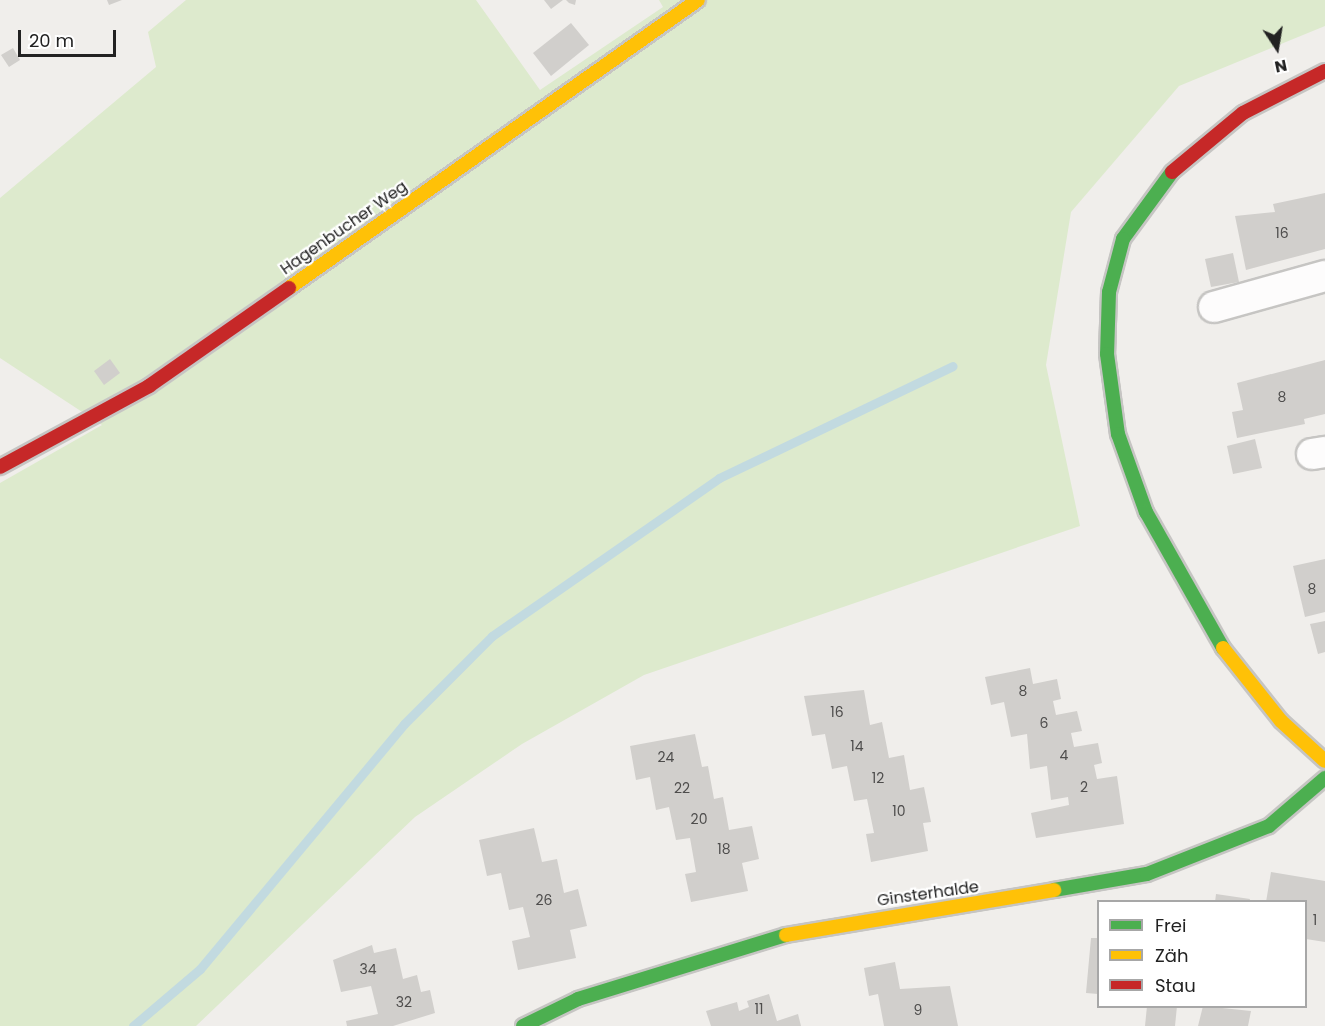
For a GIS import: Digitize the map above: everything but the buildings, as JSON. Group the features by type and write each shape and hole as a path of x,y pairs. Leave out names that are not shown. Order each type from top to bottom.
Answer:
{"street":[{"name":"Hagenbucher Weg","path":"0,467 149,386 698,0"},
{"path":"1325,71 1243,113 1168,175 1123,239 1109,292 1107,354 1118,434 1146,512 1193,601 1235,668 1281,722 1325,761"},
{"path":"1214,307 1325,276"},
{"name":"Ginsterhalde","path":"523,1026 578,999 777,937 1098,886 1158,870 1269,826 1325,778"}],"green space":[{"path":"186,0 476,0 540,90 663,7 659,0 1325,0 1325,26 1179,86 1071,212 1046,365 1080,526 644,675 522,744 415,817 196,1026 0,1026 0,483 102,425 0,358 0,198 156,67 148,32"}],"waterway":[{"path":"133,1026 200,969 404,724 492,636 719,478 953,366"}],"traffic: fast":[{"path":"1172,172 1123,239 1109,292 1107,354 1118,434 1146,512 1223,648"},
{"path":"1054,890 1147,874 1269,826 1325,778"},
{"path":"523,1026 578,999 786,935"}],"traffic: slow":[{"path":"289,288 698,0"},
{"path":"1223,648 1281,721 1325,761"},
{"path":"786,935 1054,890"}],"traffic: jam":[{"path":"1172,172 1243,113 1325,71"},
{"path":"0,467 149,386 289,288"}]}
